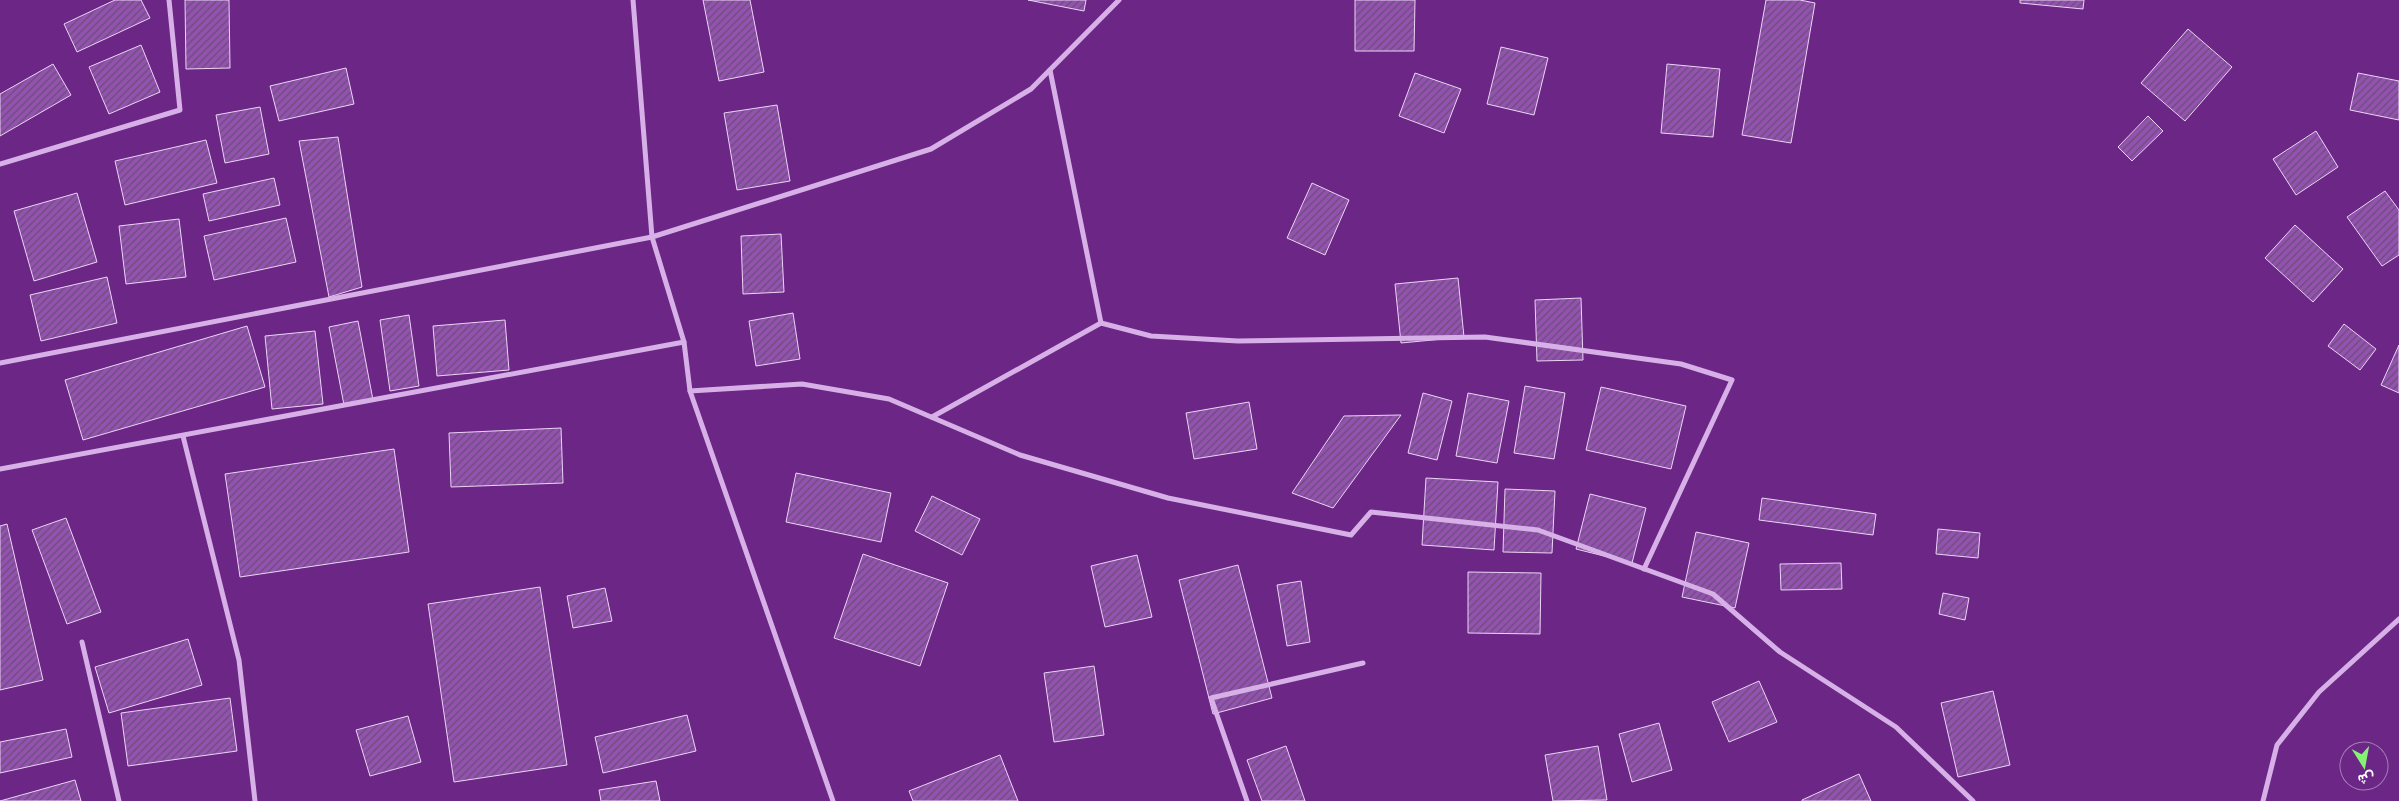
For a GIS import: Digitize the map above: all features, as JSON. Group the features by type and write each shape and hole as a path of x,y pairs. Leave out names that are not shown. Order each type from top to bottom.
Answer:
{"street":[{"path":"0,164 180,110 169,0"},
{"path":"634,0 652,237 684,342 690,391 833,801"},
{"path":"0,363 652,237 931,149 1031,89 1119,0"},
{"path":"1050,70 1101,323"},
{"path":"932,417 1101,323 1151,336 1238,342 1484,337 1681,364 1732,380 1644,569"},
{"path":"0,469 684,342"},
{"path":"690,391 802,384 889,399 1020,455 1168,498 1351,535 1371,512 1538,530 1713,594 1780,652 1896,727 1973,801"},
{"path":"183,436 239,660 255,801"},
{"path":"2263,801 2277,745 2320,692 2399,619"},
{"path":"82,642 119,801"},
{"path":"1247,801 1211,698 1363,664"}],"building":[{"path":"115,0 141,0 150,18 77,52 64,24"},
{"path":"185,0 229,0 230,68 186,69"},
{"path":"703,0 750,0 764,72 719,81"},
{"path":"1028,0 1086,0 1084,11"},
{"path":"1355,0 1415,0 1414,51 1355,51"},
{"path":"1766,0 1800,0 1815,3 1791,143 1742,135"},
{"path":"2020,0 2084,0 2083,9 2020,3"},
{"path":"2188,29 2232,67 2185,121 2141,83"},
{"path":"141,45 160,92 109,114 89,67"},
{"path":"1501,47 1548,58 1534,115 1487,104"},
{"path":"53,64 71,95 0,136 0,94"},
{"path":"1667,64 1720,69 1713,137 1661,133"},
{"path":"346,68 354,104 279,121 270,86"},
{"path":"1415,73 1461,89 1444,133 1399,116"},
{"path":"2358,73 2399,81 2399,120 2350,110"},
{"path":"777,105 790,181 737,190 724,113"},
{"path":"260,107 269,154 225,163 216,115"},
{"path":"2148,116 2163,131 2132,161 2118,147"},
{"path":"2316,131 2338,167 2296,195 2273,159"},
{"path":"338,137 362,287 329,297 299,141"},
{"path":"206,140 217,183 125,205 115,161"},
{"path":"274,178 280,205 209,221 203,194"},
{"path":"1312,183 1349,200 1325,255 1287,238"},
{"path":"2385,191 2399,210 2399,255 2382,266 2347,217"},
{"path":"77,193 97,262 34,281 14,211"},
{"path":"286,218 296,262 214,280 204,236"},
{"path":"179,219 186,277 126,284 119,226"},
{"path":"2295,225 2343,269 2313,302 2265,258"},
{"path":"781,234 784,292 743,294 741,236"},
{"path":"107,277 117,323 41,341 30,295"},
{"path":"1458,278 1464,337 1401,343 1395,284"},
{"path":"1581,298 1583,360 1537,361 1535,300"},
{"path":"793,313 800,359 756,366 749,321"},
{"path":"409,315 419,386 390,391 380,320"},
{"path":"505,320 509,370 437,376 433,326"},
{"path":"358,321 373,400 344,405 329,327"},
{"path":"2344,324 2376,349 2360,370 2328,346"},
{"path":"247,326 265,387 83,440 65,380"},
{"path":"315,331 323,404 272,409 265,336"},
{"path":"2399,345 2399,393 2381,385"},
{"path":"1525,386 1565,393 1554,459 1514,453"},
{"path":"1601,387 1686,406 1671,469 1586,450"},
{"path":"1423,393 1452,401 1437,460 1408,453"},
{"path":"1468,393 1509,401 1497,463 1456,456"},
{"path":"1249,402 1257,449 1194,459 1186,413"},
{"path":"1401,415 1333,508 1292,493 1344,416"},
{"path":"561,428 563,483 451,487 449,433"},
{"path":"394,449 409,552 240,577 225,474"},
{"path":"796,473 891,493 881,542 786,522"},
{"path":"1426,478 1498,482 1494,550 1422,545"},
{"path":"1505,489 1555,491 1552,553 1503,552"},
{"path":"1590,494 1646,508 1632,563 1576,549"},
{"path":"932,496 980,519 962,555 915,531"},
{"path":"1762,498 1876,514 1873,535 1759,520"},
{"path":"66,518 101,612 67,624 32,530"},
{"path":"7,524 43,680 0,690 0,526"},
{"path":"1938,529 1980,533 1978,558 1936,554"},
{"path":"1696,532 1749,543 1735,608 1682,597"},
{"path":"863,554 948,583 920,666 834,638"},
{"path":"1137,555 1152,617 1105,627 1091,566"},
{"path":"1841,563 1842,589 1781,590 1780,564"},
{"path":"1238,565 1272,698 1213,714 1179,580"},
{"path":"1468,572 1541,573 1540,634 1468,633"},
{"path":"1301,581 1310,642 1287,646 1277,585"},
{"path":"540,587 567,765 454,782 428,604"},
{"path":"605,588 612,621 573,628 567,596"},
{"path":"1943,593 1969,598 1965,620 1939,614"},
{"path":"188,639 202,685 109,713 95,667"},
{"path":"1094,666 1104,735 1054,742 1044,673"},
{"path":"1759,681 1777,722 1729,742 1712,702"},
{"path":"1993,691 2010,765 1958,777 1941,703"},
{"path":"230,698 237,751 128,766 121,713"},
{"path":"687,715 696,751 603,773 595,737"},
{"path":"408,716 421,762 370,776 356,730"},
{"path":"1659,723 1672,770 1632,782 1619,734"},
{"path":"66,729 72,757 0,773 0,742"},
{"path":"1286,746 1305,801 1262,801 1247,760"},
{"path":"1598,746 1607,800 1553,801 1545,755"},
{"path":"1000,755 1018,801 913,801 909,791"},
{"path":"1859,774 1871,801 1802,801 1802,800"},
{"path":"75,780 81,801 0,801"},
{"path":"656,781 660,801 601,801 599,790"}]}
